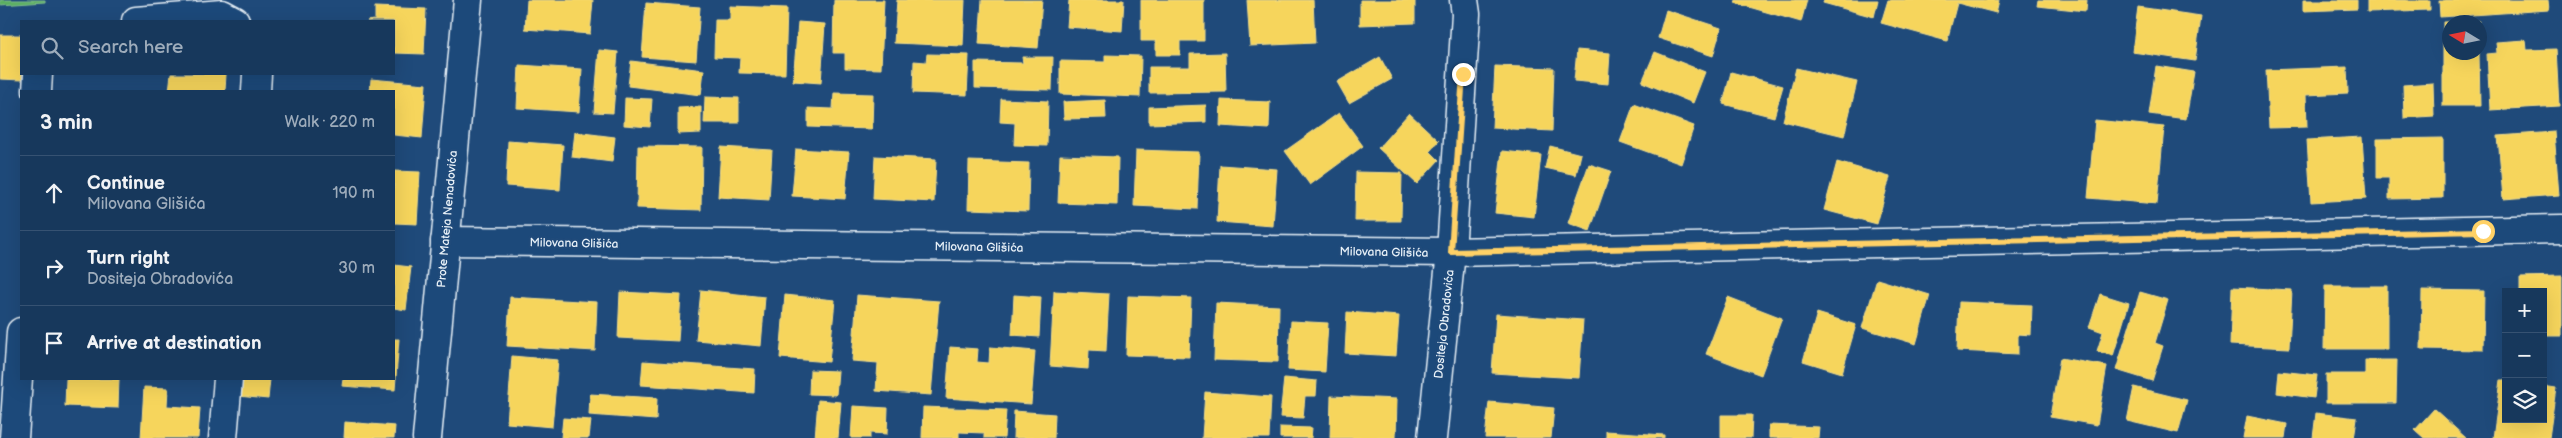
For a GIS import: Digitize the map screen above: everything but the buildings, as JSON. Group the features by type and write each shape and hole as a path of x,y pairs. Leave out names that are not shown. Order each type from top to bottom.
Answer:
{"street":[{"name":"Prote Mateja Nenadovića","path":"427,438 468,0"},
{"name":"Dositeja Obradovića","path":"1432,438 1451,252 1466,14 1464,0"},
{"path":"148,20 222,14 233,20"},
{"path":"37,90 38,75"},
{"path":"256,90 257,75"},
{"name":"Milovana Glišića","path":"445,241 1451,252 2562,229"},
{"path":"14,438 20,347"},
{"path":"222,438 228,380"}],"route":[{"path":"1463,74 1451,252 2483,231"}]}
